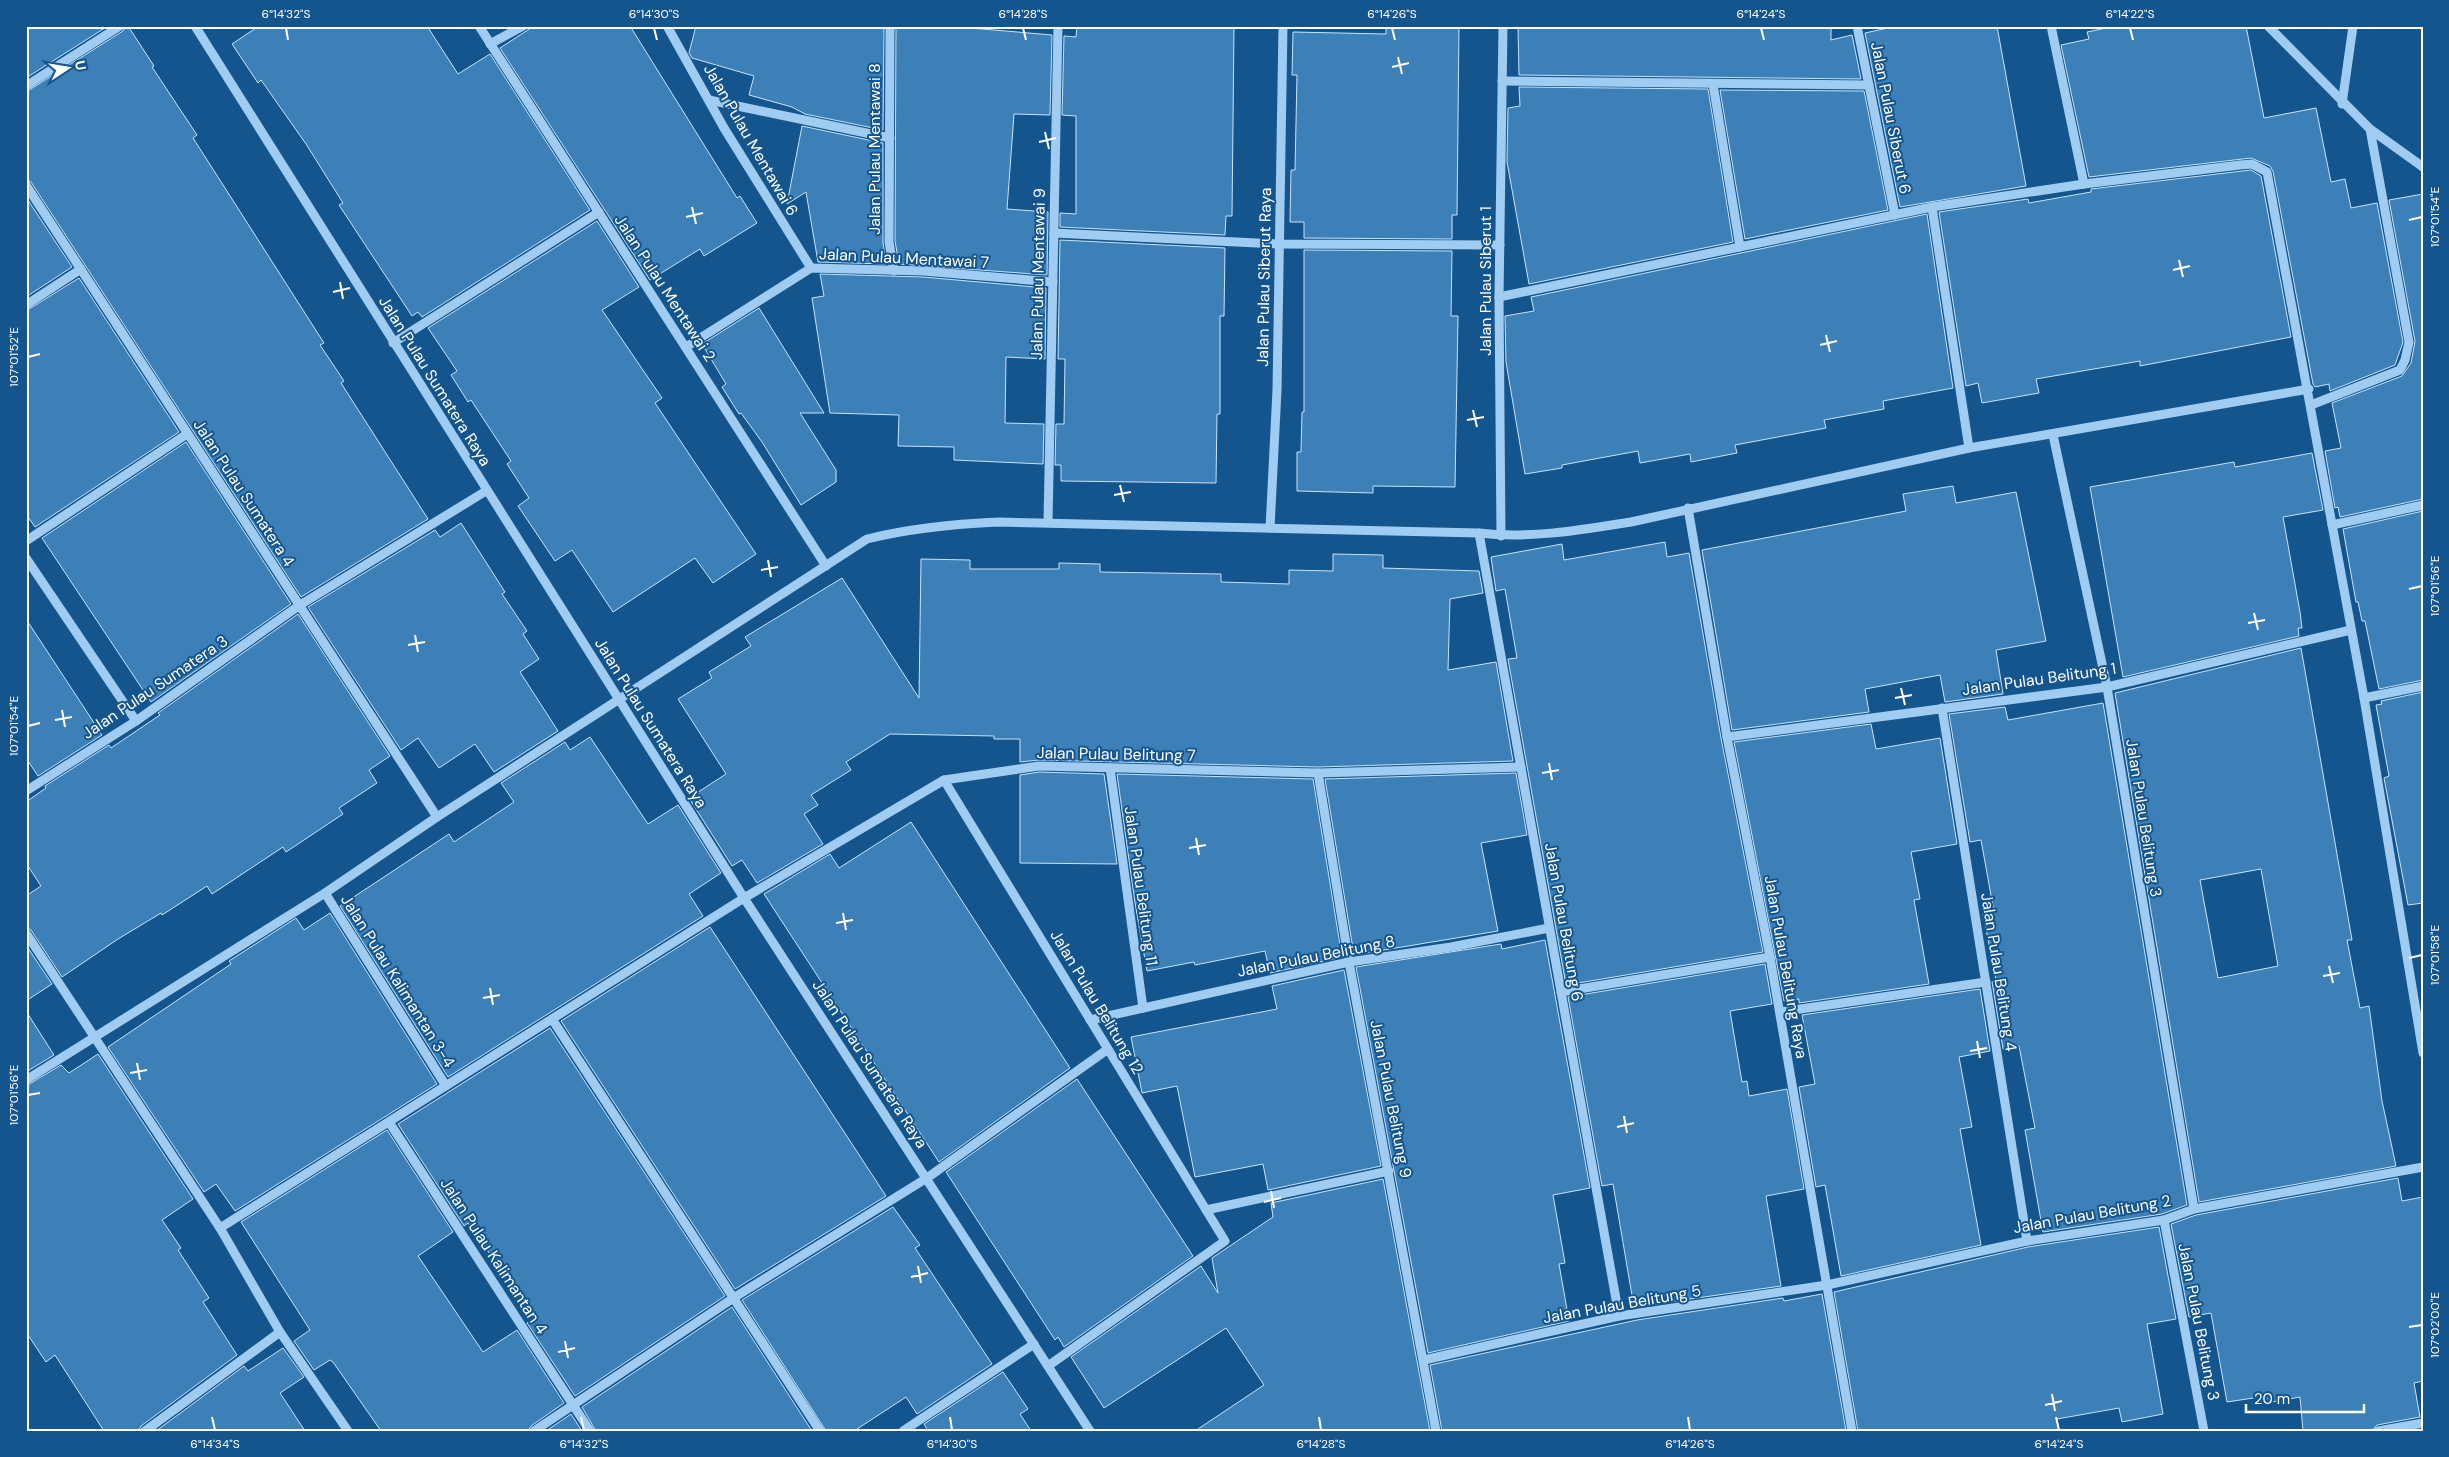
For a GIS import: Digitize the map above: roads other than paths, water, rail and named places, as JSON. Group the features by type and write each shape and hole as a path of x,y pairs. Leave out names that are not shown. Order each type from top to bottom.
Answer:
{"street":[{"path":"26,86 120,26"},
{"name":"Jalan Pulau Sumatera Raya","path":"196,26 486,491 744,898 1090,1431"},
{"name":"Jalan Pulau Mentawai 2","path":"479,26 826,566"},
{"path":"490,44 524,26"},
{"name":"Jalan Pulau Mentawai 6","path":"667,26 709,100 811,268"},
{"name":"Jalan Pulau Mentawai 8","path":"890,26 889,242 894,271"},
{"name":"Jalan Pulau Mentawai 9","path":"1048,522 1058,26"},
{"name":"Jalan Pulau Siberut Raya","path":"1270,528 1277,390 1283,26"},
{"name":"Jalan Pulau Siberut 1","path":"1501,536 1499,297 1503,26"},
{"name":"Jalan Pulau Siberut 6","path":"1857,26 1895,215"},
{"path":"2051,26 2084,184"},
{"path":"2268,26 2342,104 2370,129 2423,167"},
{"path":"2342,104 2353,26"},
{"path":"1502,81 1869,85"},
{"path":"1713,84 1740,247"},
{"path":"709,100 890,138"},
{"path":"2311,405 2400,370 2405,360 2409,342 2370,129"},
{"path":"1499,297 1932,207 2084,184 2252,164 2267,172 2309,389 2364,698 2423,1053"},
{"name":"Jalan Pulau Sumatera 4","path":"26,185 437,817"},
{"path":"1932,207 1969,448"},
{"path":"393,343 598,212"},
{"path":"1054,233 1279,244 1500,245"},
{"name":"Jalan Pulau Mentawai 7","path":"686,347 811,268 923,271 1053,282"},
{"path":"26,305 81,269"},
{"path":"26,1080 325,893 437,817 866,539 900,531 948,524 1048,522 1480,533 1501,536 1575,531 1631,522 1969,448 2309,389"},
{"path":"26,541 188,434"},
{"name":"Jalan Pulau Belitung 3","path":"2053,434 2107,687 2194,1209"},
{"name":"Jalan Pulau Sumatera 3","path":"26,791 136,721 300,605 486,491"},
{"path":"2332,525 2423,505"},
{"name":"Jalan Pulau Belitung Raya","path":"1688,508 1727,737 1780,1012 1852,1431"},
{"name":"Jalan Pulau Belitung 6","path":"1480,533 1619,1316"},
{"path":"26,558 136,721"},
{"name":"Jalan Pulau Belitung 1","path":"1727,737 2107,687 2351,630"},
{"path":"2364,698 2423,686"},
{"name":"Jalan Pulau Belitung 4","path":"1942,708 2027,1241"},
{"name":"Jalan Pulau Belitung 7","path":"220,1228 744,898 944,780 1039,766 1318,773 1521,767"},
{"name":"Jalan Pulau Belitung 11","path":"1110,768 1144,1008"},
{"name":"Jalan Pulau Belitung 9","path":"1318,773 1349,962 1436,1431"},
{"name":"Jalan Pulau Belitung 12","path":"944,780 1225,1241 1048,1366"},
{"name":"Jalan Pulau Kalimantan 3-4","path":"325,893 446,1086"},
{"name":"Jalan Pulau Belitung 8","path":"1090,1020 1349,962 1451,947 1549,928"},
{"path":"26,933 220,1228 280,1332 348,1431"},
{"path":"1561,992 1770,957"},
{"path":"1780,1012 1986,982"},
{"path":"552,1019 735,1297 820,1431"},
{"path":"534,1431 735,1297 927,1178 1108,1049"},
{"name":"Jalan Pulau Kalimantan 4","path":"389,1122 590,1431"},
{"name":"Jalan Pulau Belitung 2","path":"1827,1285 2027,1241 2164,1220 2194,1209 2423,1167"},
{"path":"1206,1210 1389,1171"},
{"name":"Jalan Pulau Belitung 3","path":"2164,1220 2204,1431"},
{"name":"Jalan Pulau Belitung 5","path":"1424,1360 1619,1316 1827,1285"},
{"path":"145,1431 280,1332"},
{"path":"902,1431 1034,1344"},
{"path":"2378,1431 2423,1423"}]}
